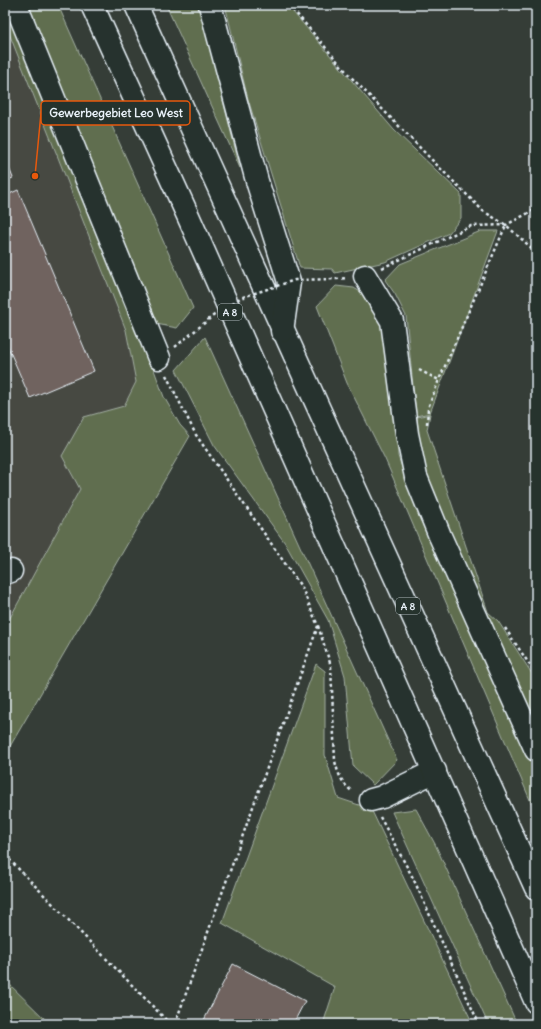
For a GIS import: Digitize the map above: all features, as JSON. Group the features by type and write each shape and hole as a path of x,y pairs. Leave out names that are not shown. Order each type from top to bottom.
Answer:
{"main road":[{"path":"16,5 167,352"},
{"name":"A 8","path":"92,5 189,218 536,1002"},
{"name":"A 8","path":"136,5 282,331 536,888"},
{"path":"210,5 257,181 289,282 282,331"},
{"path":"365,276 392,321 407,434 416,477 440,536 536,750"},
{"path":"371,800 382,797 435,771"}],"path":[{"path":"289,5 350,77 423,151 483,211 506,225 536,252"},
{"path":"479,1024 413,878 371,800 358,796 345,786 338,773 335,761 331,666 318,626 302,588 196,435 174,392 167,352 213,316 240,298 295,280 336,279 365,276 471,226 506,225 536,210"},
{"path":"427,428 428,408 506,225"},
{"path":"502,624 536,674"},
{"path":"175,1024 318,626"},
{"path":"5,855 170,1024"}],"shaded area":[{"path":"5,23 126,330 136,382 124,406 84,418 80,489 5,627"}],"green space":[{"path":"5,5 12,5 139,329 164,397 180,425 190,436 5,755 5,627 80,489 62,456 84,417 124,406 136,382 126,330 5,23"},
{"path":"22,5 58,5 193,308 177,328 151,323"},
{"path":"166,5 199,5 240,168"},
{"path":"225,5 287,5 394,130 461,194 461,218 449,233 385,262 335,273 332,269 300,268 248,99"},
{"path":"481,231 498,231 430,413 416,416 406,316 395,294 385,280 400,264"},
{"path":"336,286 354,288 373,300 388,322 395,392 398,456 419,517 536,773 536,814 385,459 347,383 317,306"},
{"path":"205,337 397,760 373,785 353,766 345,676 328,620 285,543 214,445 176,370"},
{"path":"430,414 427,430 488,612 498,621 536,680 536,731 438,515 420,457 417,417"},
{"path":"316,664 325,671 325,755 338,798 371,809 473,1024 323,1024 335,987 222,923"},
{"path":"416,809 435,844 517,1024 488,1024 392,812"},
{"path":"5,980 50,1024 5,1024"}],"building":[{"path":"5,158 13,178 5,181"},
{"path":"18,190 94,371 30,398 5,340 5,196"},
{"path":"233,964 305,1001 293,1024 212,1024 204,1020"}],"place":[{"name":"Gewerbegebiet Leo West","path":"35,176"}]}
